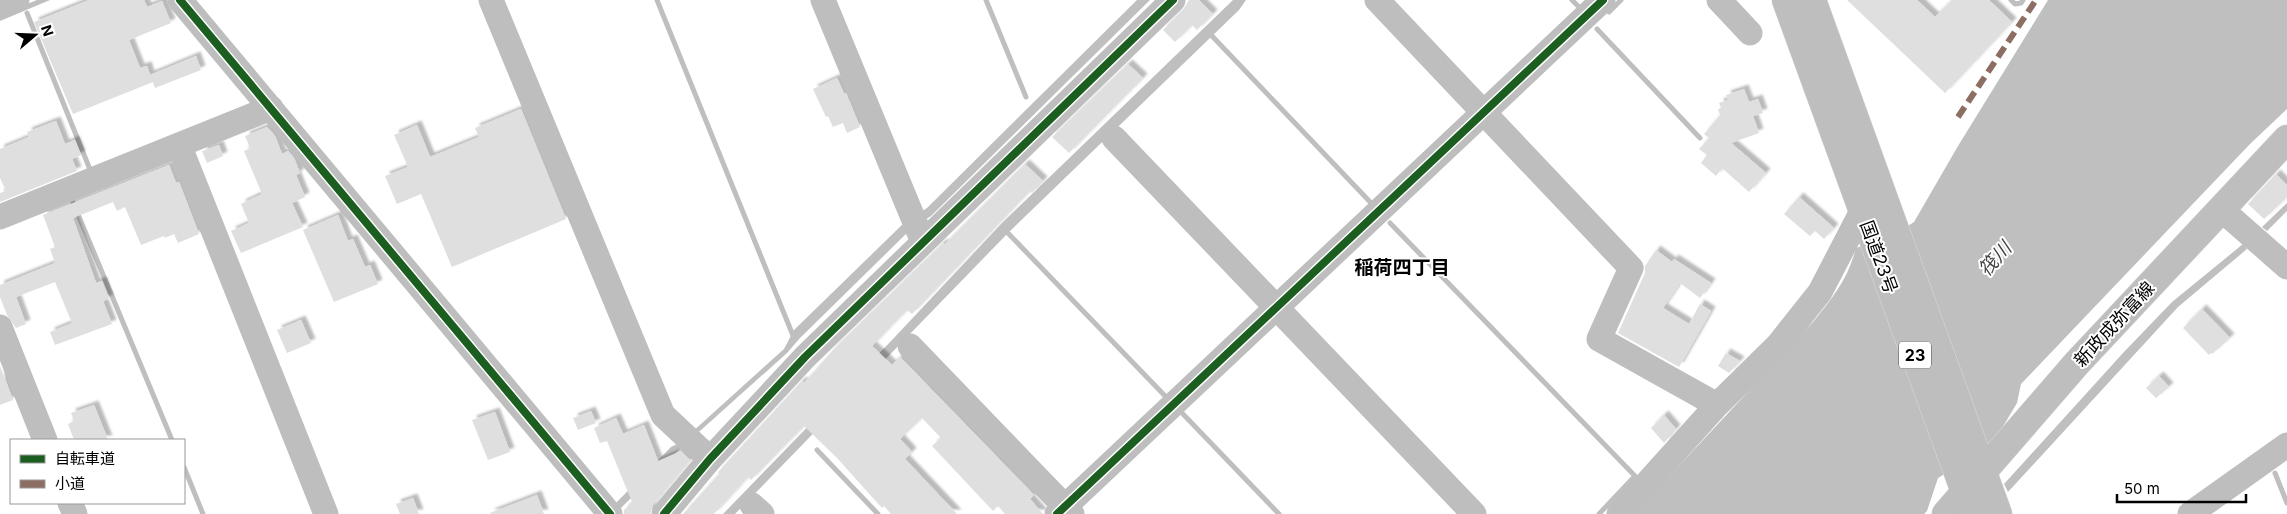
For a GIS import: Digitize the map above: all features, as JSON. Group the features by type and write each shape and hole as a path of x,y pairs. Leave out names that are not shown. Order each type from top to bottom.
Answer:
{"main road":[{"name":"国道23号","path":"1786,0 1874,217 1972,485 1998,514"},
{"name":"国道23号","path":"1812,0 1874,217"},
{"name":"新政成弥富線","path":"1946,514 2077,363 2287,139"}],"street":[{"path":"0,7 17,0"},
{"path":"180,0 610,514"},
{"path":"491,0 663,415 710,459"},
{"path":"823,0 918,228"},
{"path":"1377,0 1630,268 1599,339 1717,405"},
{"path":"910,346 1064,512 1603,0"},
{"path":"1719,0 1750,33"},
{"path":"664,514 710,459 805,357 918,228 1157,5"},
{"path":"0,218 180,147 271,108"},
{"path":"1114,138 1474,514"},
{"path":"180,147 326,514"},
{"path":"2222,210 2287,267"},
{"path":"1619,514 1717,405 1778,345 1820,292 1874,217"},
{"path":"0,327 45,439"},
{"path":"2190,514 2287,445"}],"water":[{"path":"37,0 50,0 0,21 0,15"},
{"path":"1137,0 1150,0 931,216 910,230 787,353 681,448 617,512 613,506 671,447 681,442 784,349 794,330 906,221 927,208"},
{"path":"1233,0 1246,0 1239,10 1008,233 735,514 723,514 892,340 1001,224"},
{"name":"筏川","path":"2048,0 2287,0 2287,109 2250,144 2021,384 2017,403 1992,445 1938,478 1927,511 1924,514 1634,514 1813,322 1844,278 1856,248 1897,233 1914,222 1958,146"},
{"path":"2287,203 2287,211 2267,231 2262,227"},
{"path":"2243,244 2247,249 2178,307 2008,492 2004,484 2123,353 2172,302"}],"building":[{"path":"89,0 144,0 147,7 162,1 171,23 129,40 140,68 147,66 150,75 196,56 201,70 155,88 153,82 73,114 34,22"},
{"path":"1189,0 1199,0 1213,14 1197,30 1192,25 1175,42 1163,30 1183,10"},
{"path":"1847,0 1917,0 1935,17 1952,0 1989,0 2012,22 1945,93"},
{"path":"1128,64 1143,78 1069,153 1052,137"},
{"path":"837,78 844,94 846,93 860,127 847,133 843,123 833,127 828,116 826,117 813,89"},
{"path":"1744,89 1749,102 1758,99 1763,113 1753,116 1759,133 1731,143 1766,173 1749,192 1722,168 1716,176 1701,163 1707,155 1699,149 1709,138 1704,134 1720,115 1718,109 1721,108 1719,103 1728,100 1726,95"},
{"path":"521,109 566,219 452,267 421,194 397,204 385,176 408,167 394,135 417,125 430,157 479,137 475,128"},
{"path":"56,121 65,144 75,140 81,155 72,159 77,171 0,202 0,193 6,191 0,178 0,149 29,137 27,132"},
{"path":"267,127 275,136 282,154 288,151 294,158 300,173 296,175 305,197 292,203 303,227 241,253 231,231 249,223 241,204 262,194 244,151 250,148 245,136"},
{"path":"219,145 223,156 207,163 202,151"},
{"path":"1025,164 1043,181 1032,193 1030,191 912,314 907,310 872,346 892,365 900,357 1034,495 1030,499 1043,514 1005,514 998,506 993,511 932,446 941,438 922,418 900,439 912,452 905,459 957,514 891,514 884,506 882,508 837,458 804,426 751,480 748,477 714,514 683,514 719,474 718,472 802,381 804,383 836,347 943,243 944,245"},
{"path":"169,165 176,183 179,182 199,234 178,243 174,234 141,245 125,207 117,211 113,202 73,218 96,283 102,281 109,299 103,301 112,324 55,345 50,332 72,323 55,282 16,297 26,324 16,328 7,315 0,297 0,285 55,263 50,249 55,247 43,215"},
{"path":"2276,174 2287,185 2287,197 2264,219 2248,204"},
{"path":"1799,197 1834,228 1824,239 1815,231 1810,236 1784,214"},
{"path":"338,215 348,241 353,239 365,267 370,265 378,284 334,302 303,230"},
{"path":"1656,250 1672,262 1674,259 1711,283 1700,298 1680,283 1663,308 1689,324 1700,304 1711,311 1679,367 1618,333 1645,273 1645,266"},
{"path":"2202,309 2230,338 2209,355 2183,328"},
{"path":"301,320 311,343 287,353 277,330"},
{"path":"1726,353 1740,361 1729,373 1718,366"},
{"path":"0,366 13,400 0,405"},
{"path":"2159,376 2169,387 2156,398 2146,388"},
{"path":"94,405 108,439 74,439 68,424 74,421 71,413"},
{"path":"591,411 596,423 578,430 573,418"},
{"path":"495,412 510,452 488,460 472,420"},
{"path":"1664,415 1676,429 1664,443 1651,428"},
{"path":"616,418 623,434 644,425 658,461 681,451 690,460 653,505 650,514 624,514 624,510 632,502 607,441 600,443 594,428"},
{"path":"537,495 544,514 490,513"},
{"path":"413,498 419,514 400,514 396,504"}],"waterway":[{"path":"657,0 794,338"},
{"path":"986,0 1026,97"},
{"path":"1572,0 1581,9"},
{"path":"1609,12 1621,0"},
{"path":"2011,0 2015,4 2021,3 2023,0"},
{"path":"27,13 91,172"},
{"path":"1597,29 1700,138"},
{"path":"1212,36 1373,205"},
{"path":"72,200 172,439"},
{"path":"1390,223 1635,476 1599,514"},
{"path":"1004,229 1168,399"},
{"path":"1183,414 1279,514"},
{"path":"817,450 878,514"},
{"path":"185,469 203,514"},
{"path":"2275,473 2287,503"}],"marked path":[{"path":"1958,117 2036,0"}],"cycle path":[{"path":"180,0 610,514"},
{"path":"664,514 710,459 805,357 1173,0"},
{"path":"1057,514 1603,0"}],"district":[{"name":"稲荷四丁目","path":"1402,267"}]}
